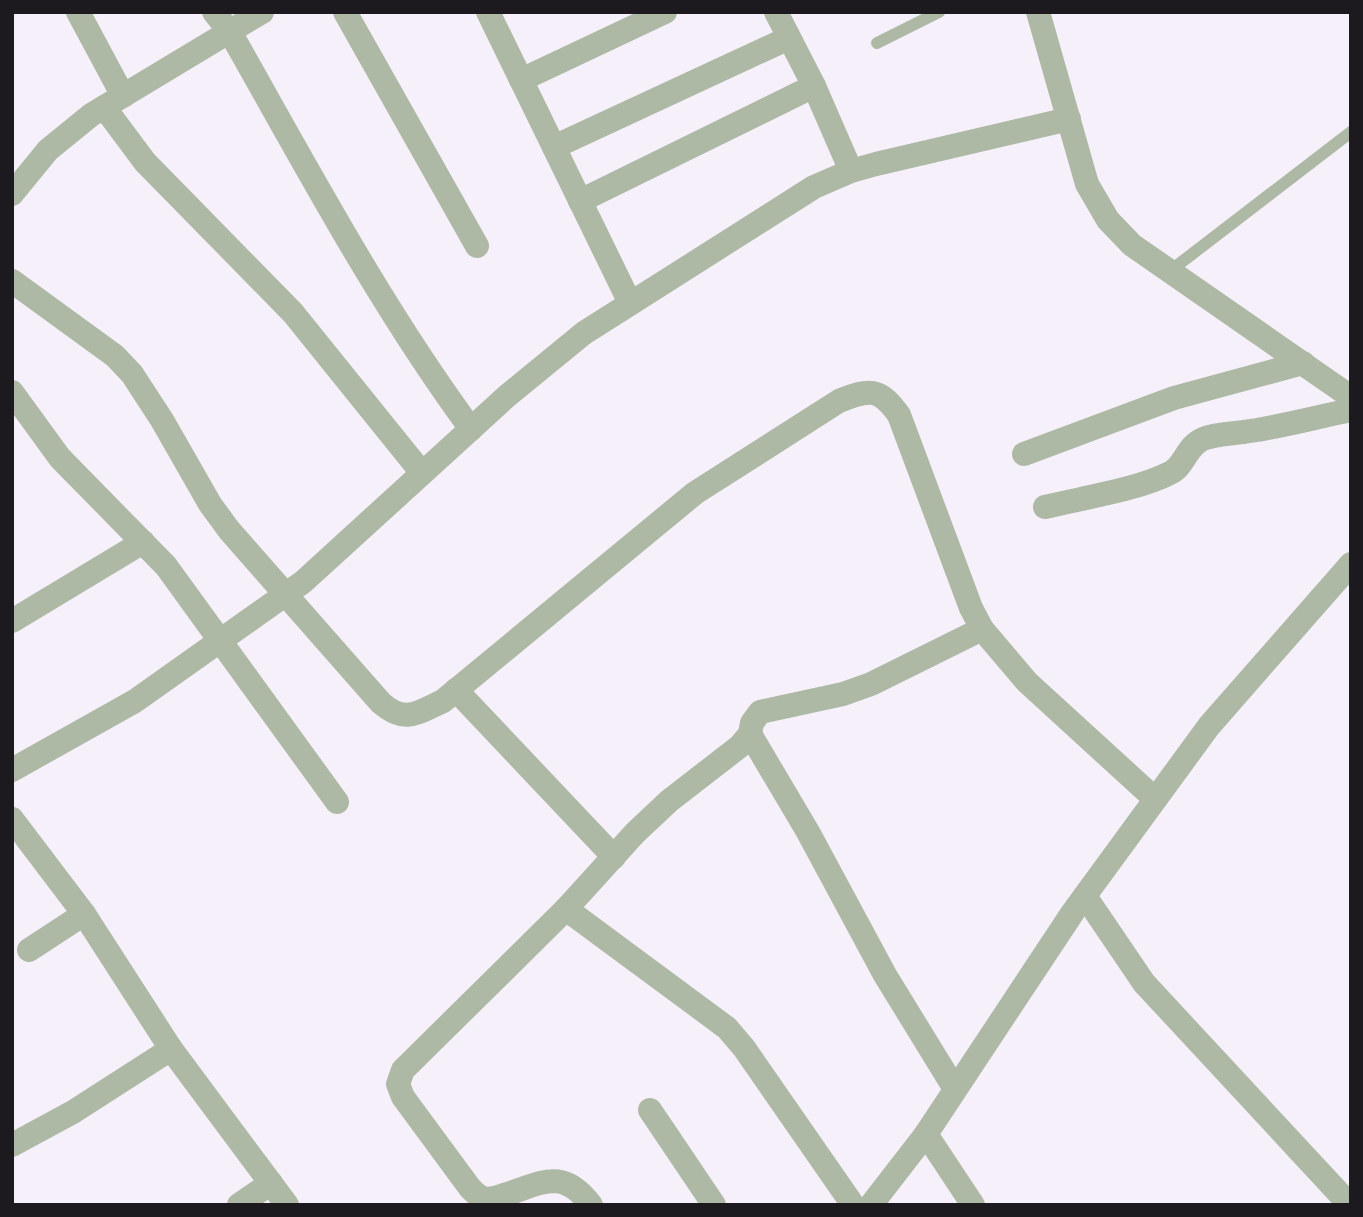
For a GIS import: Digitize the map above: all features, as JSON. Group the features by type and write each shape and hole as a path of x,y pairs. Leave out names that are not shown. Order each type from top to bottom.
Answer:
{"street":[{"path":"78,12 113,102 145,163 293,313 422,473"},
{"path":"12,194 48,150 222,22 262,12"},
{"path":"345,12 477,246"},
{"path":"488,12 631,303"},
{"path":"521,80 665,12"},
{"path":"776,12 814,86 851,171"},
{"path":"1038,12 1087,184 1108,220 1132,245 1351,397"},
{"path":"222,22 387,305 440,387 471,429"},
{"path":"554,147 789,38"},
{"path":"580,201 814,86"},
{"path":"12,770 135,701 303,583 471,429 584,332 814,187 851,171 1069,119"},
{"path":"12,281 115,356 132,374 210,504 229,530 381,704 393,714 418,712 443,701 695,493 839,401 862,392 879,393 899,415 932,497 971,608 982,629 1027,681 1155,799"},
{"path":"1024,454 1174,398 1303,363"},
{"path":"12,392 60,458 166,566 337,802"},
{"path":"1045,508 1150,481 1172,472 1199,440 1351,410"},
{"path":"12,621 143,542"},
{"path":"871,1205 926,1134 1085,896 1209,726 1351,564"},
{"path":"955,1090 884,975 808,832 751,734 752,723 760,712 843,694 871,684 982,629"},
{"path":"456,690 614,857"},
{"path":"591,1205 580,1190 569,1183 553,1180 494,1198 483,1198 470,1188 403,1097 398,1084 403,1070 566,909 669,801 740,746 751,734"},
{"path":"12,819 83,914 171,1049 287,1205"},
{"path":"1085,896 1144,983 1350,1205"},
{"path":"566,909 727,1028 744,1048 853,1205"},
{"path":"29,950 83,914"},
{"path":"12,1145 73,1112 171,1049"},
{"path":"650,1110 715,1205"},
{"path":"926,1134 973,1205"},
{"path":"239,1205 271,1183"}],"lane":[{"path":"877,43 939,12"},
{"path":"1170,271 1351,132"}]}
